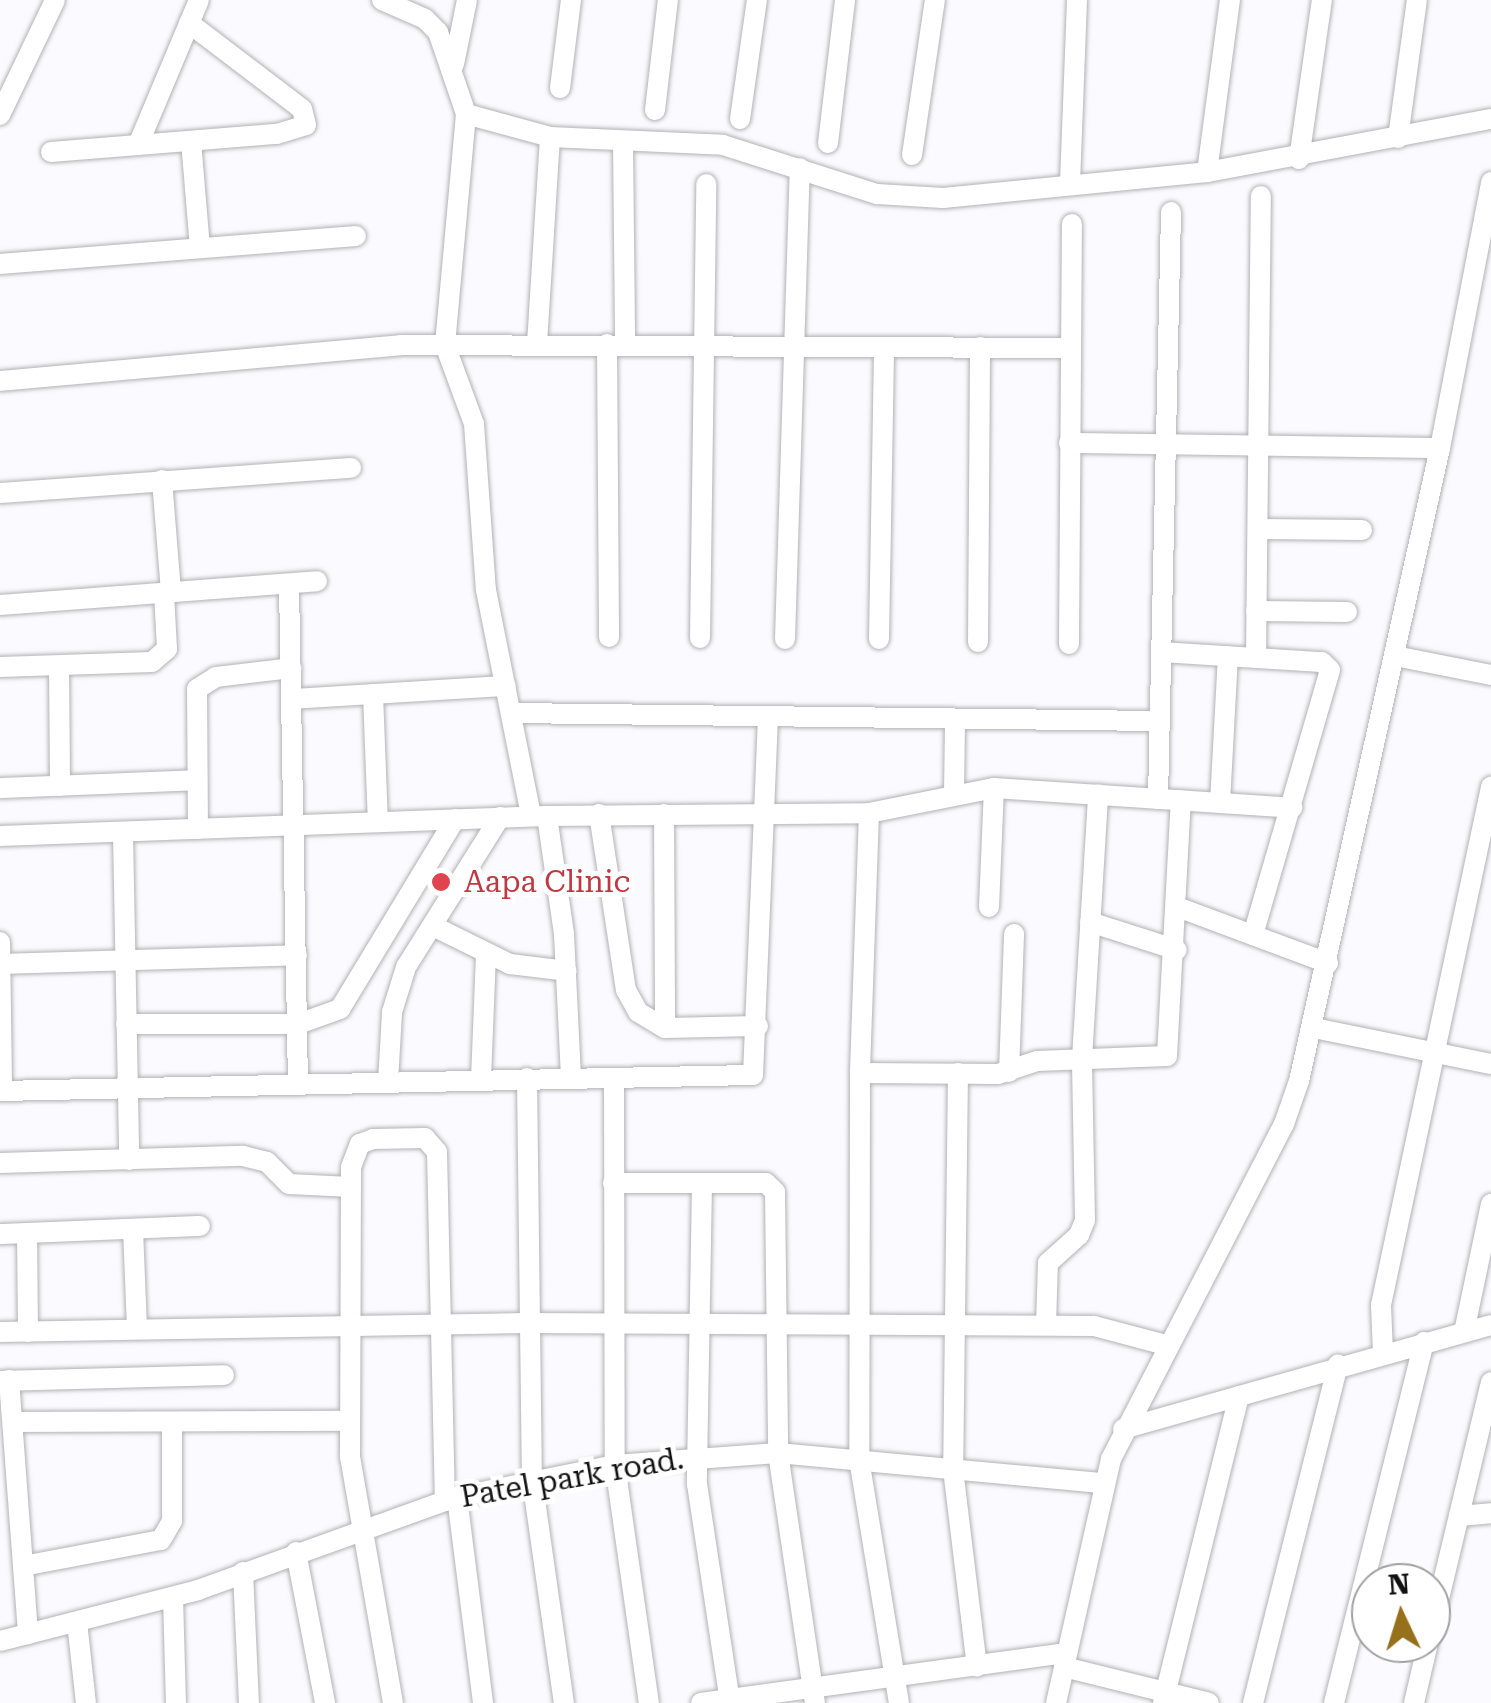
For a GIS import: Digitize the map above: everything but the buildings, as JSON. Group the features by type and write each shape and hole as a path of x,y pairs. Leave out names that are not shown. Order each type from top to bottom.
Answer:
{"street":[{"path":"0,116 55,0"},
{"path":"138,145 199,0"},
{"path":"454,66 466,0"},
{"path":"560,88 572,0"},
{"path":"655,110 668,0"},
{"path":"740,119 757,0"},
{"path":"828,143 845,0"},
{"path":"912,155 936,0"},
{"path":"1070,183 1077,0"},
{"path":"1208,172 1230,0"},
{"path":"1298,159 1322,0"},
{"path":"1398,138 1417,0"},
{"path":"387,1 425,19 454,66 466,114 445,345 472,414 486,590 511,714 539,816 566,971 570,1078"},
{"path":"51,152 295,131 308,117 189,23"},
{"path":"466,114 550,137 724,145 908,198 1208,172 1298,159 1491,120"},
{"path":"537,344 550,137"},
{"path":"192,141 200,248"},
{"path":"609,637 623,142"},
{"path":"784,639 800,168"},
{"path":"1056,1703 1104,1483 1124,1429 1284,1124 1314,1028 1440,448 1491,182"},
{"path":"700,638 706,184"},
{"path":"1256,658 1261,196"},
{"path":"1158,799 1171,212"},
{"path":"1069,644 1072,224"},
{"path":"0,264 356,236"},
{"path":"0,381 445,345 1070,348"},
{"path":"879,639 884,347"},
{"path":"978,642 980,347"},
{"path":"1069,444 1440,448"},
{"path":"0,492 351,468"},
{"path":"0,667 136,665 162,656 168,594 162,480"},
{"path":"1258,529 1362,530"},
{"path":"0,605 317,581"},
{"path":"289,584 298,1084"},
{"path":"1256,611 1347,612"},
{"path":"1162,652 1322,662 1330,670 1252,935"},
{"path":"1220,803 1228,656"},
{"path":"1395,656 1491,675"},
{"path":"60,666 60,786"},
{"path":"198,829 197,689 216,677 292,668"},
{"path":"292,699 506,686"},
{"path":"373,694 378,822"},
{"path":"511,714 1160,721"},
{"path":"0,942 1,1091 527,1078 749,1077 756,1072 768,716"},
{"path":"954,794 955,720"},
{"path":"0,788 197,780"},
{"path":"1382,1353 1382,1305 1491,787"},
{"path":"0,836 598,814 869,813 994,788 1292,808"},
{"path":"989,907 994,788"},
{"path":"1046,1325 1048,1263 1080,1235 1084,1220 1082,1059 1098,794"},
{"path":"860,1073 1009,1072 1028,1063 1167,1056 1178,950 1181,800"},
{"path":"869,813 856,1325 859,1459 899,1703"},
{"path":"598,814 626,990 638,1012 665,1028 758,1026"},
{"path":"664,814 665,1028"},
{"path":"388,1082 398,988 500,818"},
{"path":"126,1024 298,1024 331,1014 356,990 455,819"},
{"path":"123,833 129,1160"},
{"path":"1180,908 1328,962"},
{"path":"1090,922 1178,950"},
{"path":"432,926 486,954 528,968 566,971"},
{"path":"1009,1072 1014,934"},
{"path":"481,1079 486,954"},
{"path":"0,964 297,956"},
{"path":"1314,1028 1491,1064"},
{"path":"958,1073 953,1470 977,1667"},
{"path":"527,1078 526,1323 532,1479 564,1703"},
{"path":"614,1078 616,1465 648,1703"},
{"path":"393,1703 349,1421 351,1187 360,1144 411,1136 433,1143 451,1499 483,1703"},
{"path":"0,1163 243,1156 268,1162 289,1184 351,1187"},
{"path":"614,1184 773,1188 778,1453 813,1696"},
{"path":"702,1184 696,1456 730,1701"},
{"path":"1464,1332 1491,1204"},
{"path":"0,1234 200,1226"},
{"path":"133,1228 137,1330"},
{"path":"27,1233 28,1332"},
{"path":"0,1332 526,1323 1046,1325 1104,1326 1166,1345"},
{"path":"1124,1429 1491,1325"},
{"path":"1334,1703 1424,1342"},
{"path":"1253,1703 1338,1366"},
{"path":"28,1634 12,1422 5,1380 224,1375"},
{"path":"1448,1563 1491,1382"},
{"path":"1164,1697 1240,1396"},
{"path":"12,1422 349,1421"},
{"path":"23,1566 161,1540 172,1521 172,1422"},
{"name":"Patel park road.","path":"0,1641 173,1598 451,1499 532,1479 616,1465 696,1456 778,1453 1104,1483"},
{"path":"1459,1516 1491,1513"},
{"path":"296,1552 325,1703"},
{"path":"243,1572 249,1703"},
{"path":"173,1598 176,1703"},
{"path":"77,1622 86,1703"},
{"path":"701,1703 813,1696 895,1677 1065,1660 1164,1697 1209,1703"},
{"path":"1414,1703 1423,1663"}],"place":[{"name":"Aapa Clinic","path":"441,882"}]}
